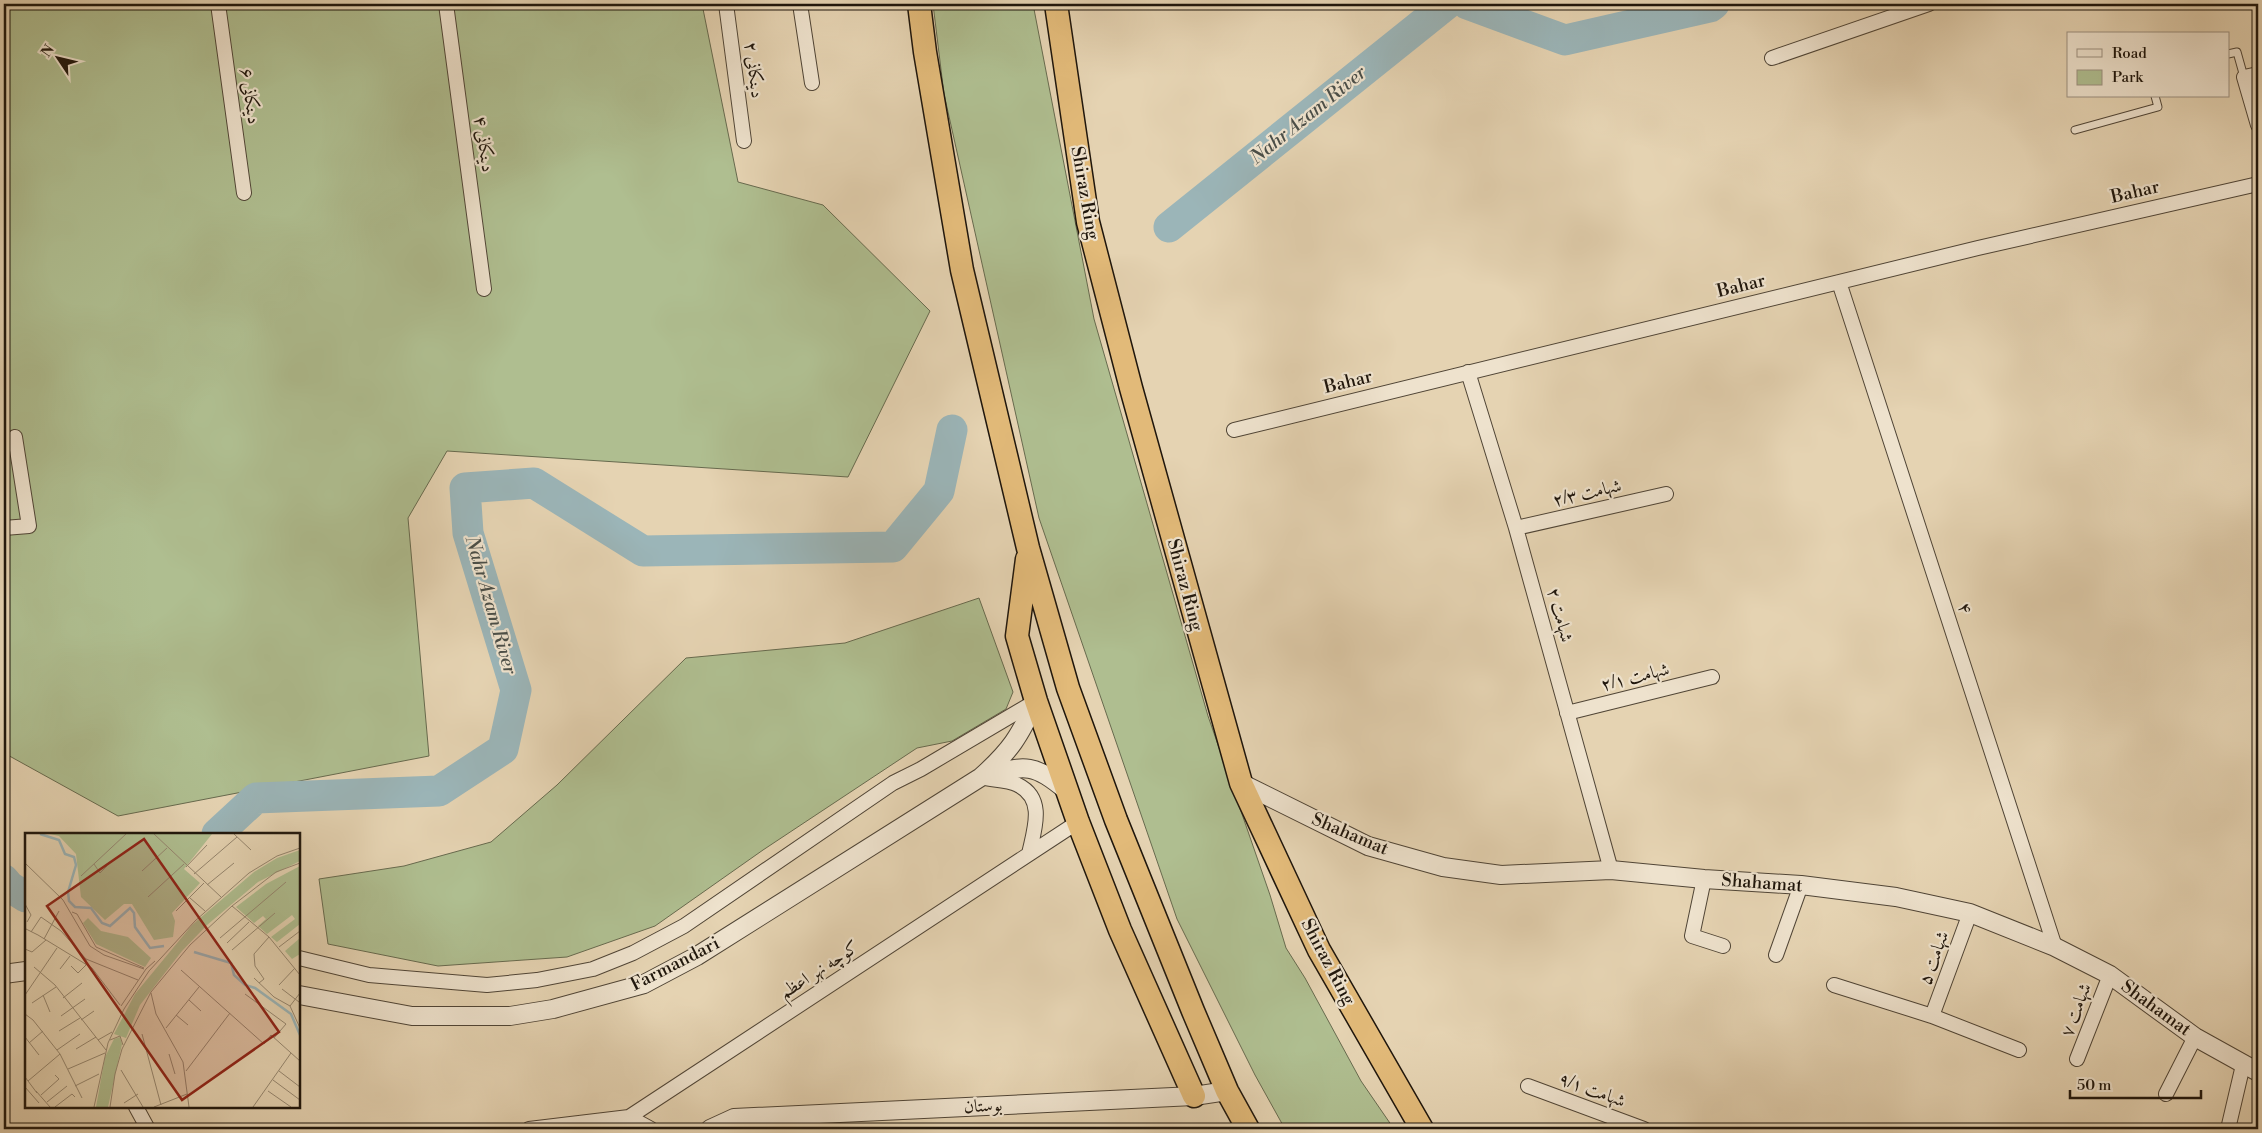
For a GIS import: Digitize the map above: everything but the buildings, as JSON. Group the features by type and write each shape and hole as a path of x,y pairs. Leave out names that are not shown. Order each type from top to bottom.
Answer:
{"highway":[{"path":"919,4 925,52 962,270 1028,548 1071,697 1116,820 1227,1091 1248,1129"},
{"name":"Shiraz Ring","path":"1056,4 1088,222 1131,388 1240,783 1319,950 1422,1129"},
{"path":"1028,548 1017,636 1036,701 1078,822 1120,930 1194,1096"}],"street":[{"name":"۶ دینکانی","path":"218,4 244,193"},
{"name":"۴ دینکانی","path":"446,4 484,289"},
{"name":"۲ دینکانی","path":"726,4 744,141"},
{"path":"800,4 812,83"},
{"path":"1772,58 1929,4"},
{"path":"2258,74 2244,77 2258,125"},
{"name":"Bahar","path":"1234,430 1978,248 2258,184"},
{"name":"۴","path":"1839,282 2055,947"},
{"name":"۲ شهامت","path":"1468,372 1516,528 1611,870"},
{"path":"4,528 29,526 15,437"},
{"name":"۲/۳ شهامت","path":"1516,528 1666,494"},
{"name":"۲/۱ شهامت","path":"1567,713 1712,677"},
{"path":"300,958 369,975 487,985 537,980 593,969 633,954 684,926 893,783 921,769 1036,701"},
{"name":"Farmandari","path":"300,994 412,1016 510,1016 553,1009 644,984 697,956 981,777 1006,754 1022,732 1036,701"},
{"name":"Farmandari","path":"981,777 1016,767 1031,769 1047,775 1067,791"},
{"path":"981,777 1018,784 1033,797 1038,815 1029,854"},
{"name":"Shahamat","path":"1240,783 1368,846 1443,867 1501,875 1611,870 1704,879 1801,885 1896,897 1970,913 2055,947 2110,976 2196,1037 2251,1068"},
{"name":"کوچه نهر اعظم","path":"629,1117 1078,822"},
{"path":"1704,879 1692,936 1723,946"},
{"path":"1776,956 1801,885"},
{"name":"۵ شهامت","path":"1932,1016 1970,913"},
{"path":"4,974 25,971"},
{"name":"۷ شهامت","path":"2077,1059 2110,976"},
{"path":"1834,985 1932,1016 2019,1050"},
{"path":"2166,1094 2196,1037"},
{"path":"2228,1129 2251,1068"},
{"name":"۹/۱ شهامت","path":"1528,1086 1644,1129"},
{"name":"بوستان","path":"710,1129 734,1118 1194,1096 1227,1091"},
{"path":"137,1108 148,1129"},
{"path":"529,1129 629,1117 650,1129"}],"lane":[{"path":"2230,54 2237,52 2244,77"},
{"path":"2075,130 2158,107 2156,98"}],"green space":[{"path":"4,4 702,4 738,182 823,205 930,311 848,477 447,451 408,518 429,756 118,816 4,753"},
{"path":"933,4 1033,4 1094,319 1208,716 1270,895 1286,948 1305,978 1361,1081 1394,1129 1285,1129 1255,1075 1177,919 1039,518 944,94"},
{"path":"979,598 1013,692 1006,709 952,741 917,748 763,850 655,926 567,957 438,966 328,944 319,879 404,866 491,842 557,785 686,658 845,643"}],"waterway":[{"name":"Nahr Azam River","path":"1169,227 1447,4"},
{"name":"Nahr Azam River","path":"1467,4 1565,40 1710,7 1714,4"},
{"name":"Nahr Azam River","path":"218,833 256,798 439,791 503,749 516,690 468,533 465,488 534,483 643,551 893,547 939,491 952,430"},
{"name":"Nahr Azam River","path":"4,880 10,887 25,896"}]}
